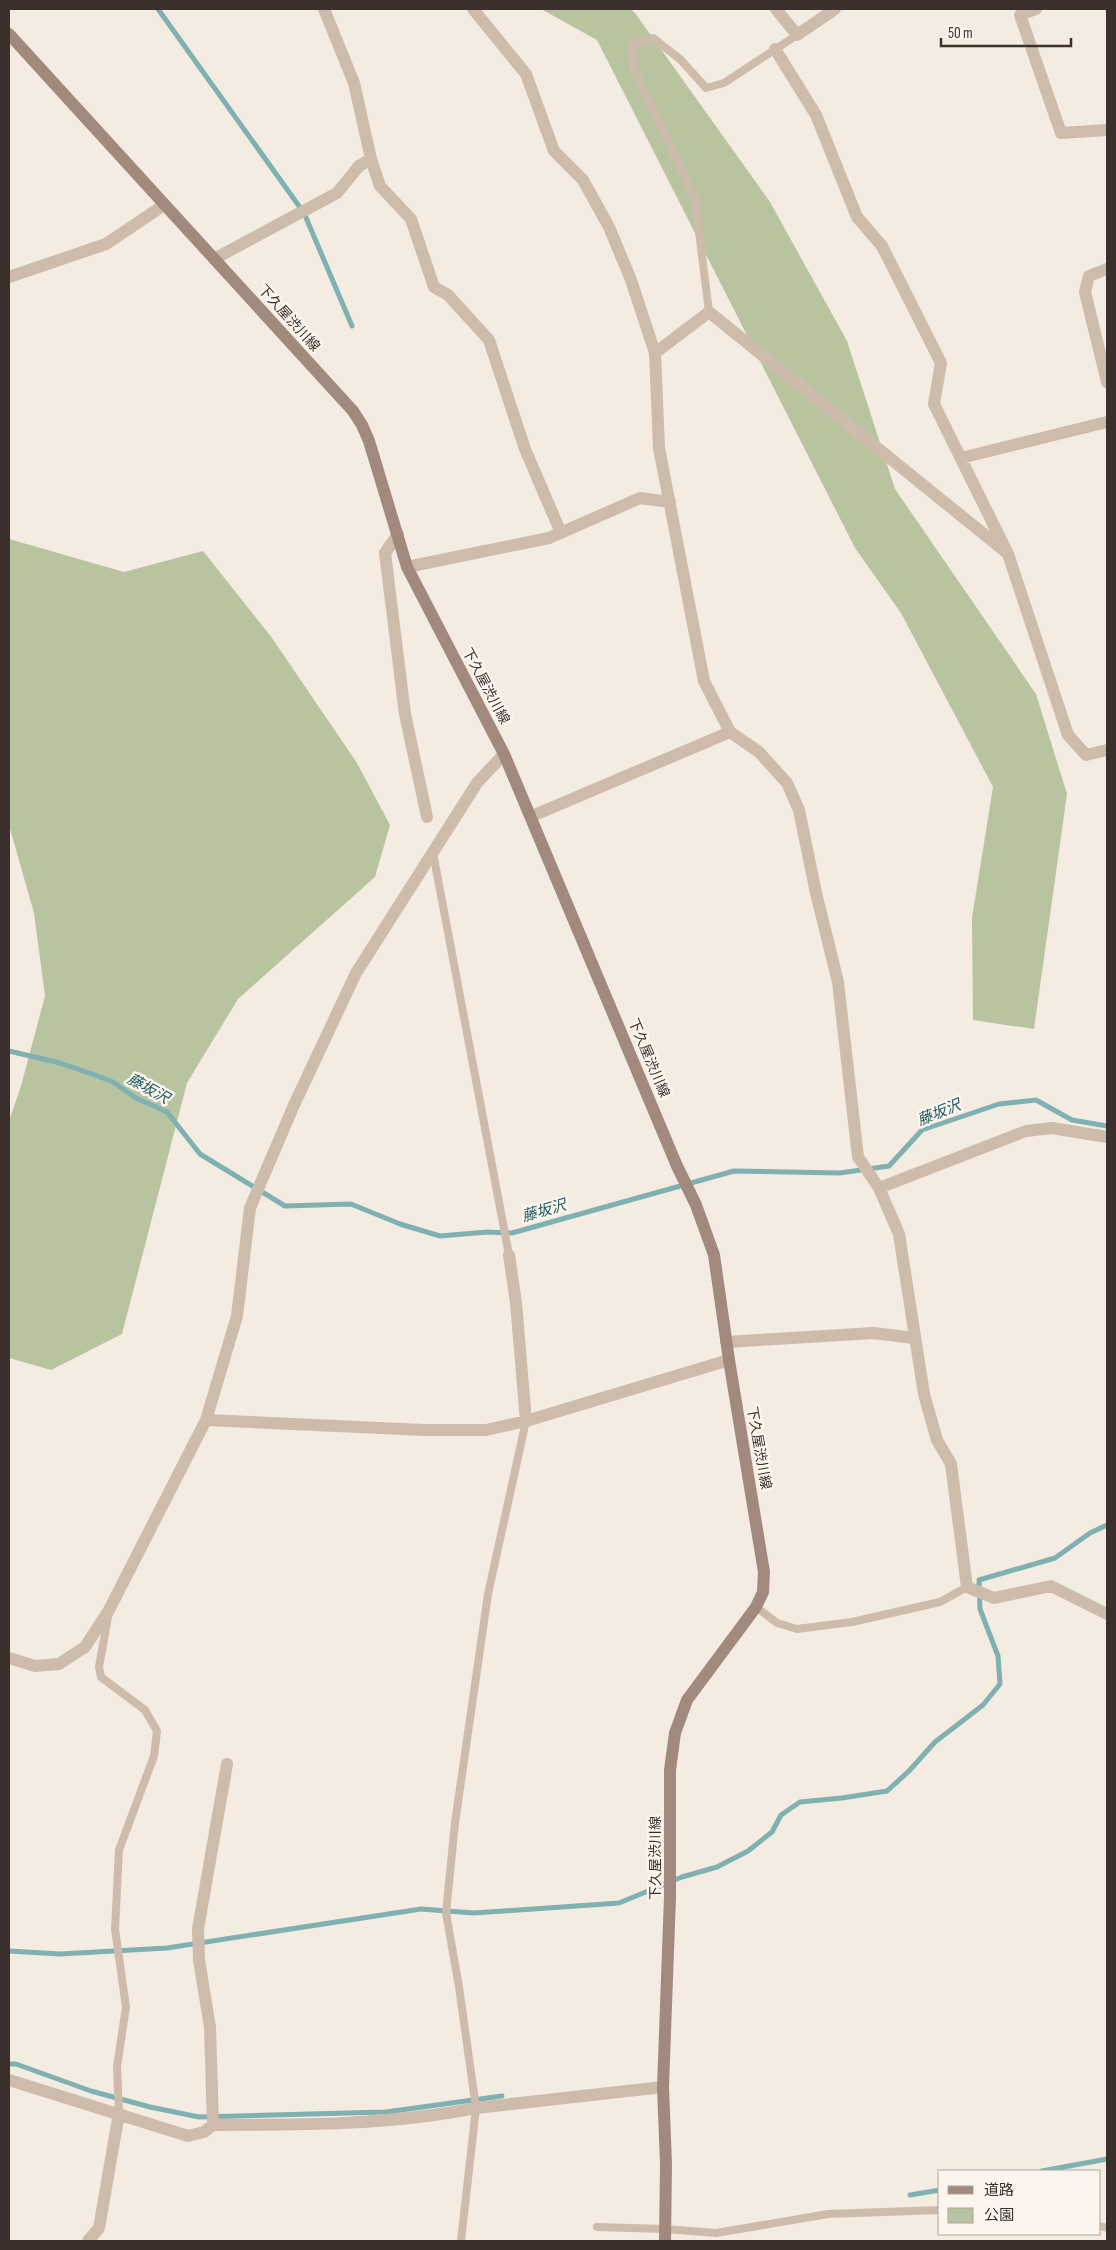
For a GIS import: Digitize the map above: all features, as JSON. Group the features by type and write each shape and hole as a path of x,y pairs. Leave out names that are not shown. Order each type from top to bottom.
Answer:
{"main road":[{"name":"下久屋渋川線","path":"9,34 353,410 362,425 407,567 504,754 532,816 677,1166 696,1205 714,1254 728,1360 762,1551 764,1572 763,1592 756,1607 687,1700 675,1733 670,1770 670,1898 663,2087 666,2164 665,2235"}],"street":[{"path":"324,9 354,83 371,159 380,186 411,220 434,288 448,295 489,340 525,449 561,533"},
{"path":"473,9 526,74 554,151 583,180 609,228 630,280 654,353 659,448 704,681 730,732 759,752 787,783 799,810 816,893 838,982 858,1156 879,1188 899,1234 924,1394 936,1440 951,1464 966,1587 994,1598 1051,1586 1107,1614"},
{"path":"776,9 797,35 835,9"},
{"path":"1036,9 1020,15 1061,133 1107,130"},
{"path":"775,49 816,115 857,217 882,246 941,363 934,404 1008,554 1068,735 1086,754 1107,750"},
{"path":"214,258 337,193 359,166 371,159"},
{"path":"9,278 106,244 164,205"},
{"path":"1107,269 1089,276 1085,292 1107,382"},
{"path":"654,353 709,312 1008,554"},
{"path":"961,458 1107,422"},
{"path":"407,567 549,538 640,498 670,502"},
{"path":"398,534 385,553 405,714 427,817"},
{"path":"532,816 730,732"},
{"path":"9,1658 35,1666 59,1664 85,1647 109,1610 206,1420 237,1316 250,1208 294,1104 356,973 476,783 504,754"},
{"path":"879,1188 1026,1131 1052,1128 1107,1137"},
{"path":"509,1255 516,1303 526,1421"},
{"path":"726,1342 874,1333 914,1338"},
{"path":"206,1420 424,1430 486,1430 526,1421 728,1360"},
{"path":"213,2126 210,2027 199,1960 198,1929 227,1764"},
{"path":"9,2080 120,2113 188,2136 204,2132 213,2126 328,2125 446,2114 476,2108 663,2087"},
{"path":"88,2241 99,2228 120,2113"}],"lane":[{"path":"709,312 695,199 634,69 632,45 653,38 681,60 706,88 724,83 797,35"},
{"path":"433,853 509,1255"},
{"path":"462,2241 476,2108 459,1987 446,1913 455,1823 488,1594 526,1421"},
{"path":"756,1607 777,1623 797,1629 852,1622 940,1602 966,1587"},
{"path":"109,1610 99,1666 101,1677 145,1710 157,1731 154,1756 119,1850 115,1929 126,2007 117,2067 120,2113"},
{"path":"597,2227 665,2235 716,2233 828,2214 938,2210"}],"green space":[{"path":"541,9 631,9 635,13 770,202 847,341 895,489 1036,694 1067,794 1034,1029 973,1020 972,918 993,787 901,613 855,548 597,40"},
{"path":"9,539 124,572 203,551 272,638 357,763 390,825 375,877 238,999 187,1083 122,1334 51,1370 9,1358 9,1121 21,1086 45,996 34,913 9,825"}],"waterway":[{"path":"158,9 304,213 352,326"},
{"name":"藤坂沢","path":"9,1051 60,1063 98,1076 113,1082 136,1098 167,1112 200,1154 285,1206 351,1204 400,1224 440,1236 487,1232 512,1233 734,1171 840,1173 889,1166 922,1130 999,1104 1036,1100 1072,1120 1107,1126"},
{"path":"9,1951 60,1954 167,1948 421,1909 474,1913 619,1903 682,1877 717,1867 748,1851 772,1832 781,1815 800,1802 887,1791 909,1771 935,1742 983,1705 1000,1684 998,1656 980,1609 979,1580 1055,1558 1090,1533 1107,1525"},
{"path":"9,2064 16,2064 91,2091 150,2107 199,2117 386,2112 502,2096"},
{"path":"1047,2170 1107,2159"},
{"path":"910,2195 938,2190"}]}
